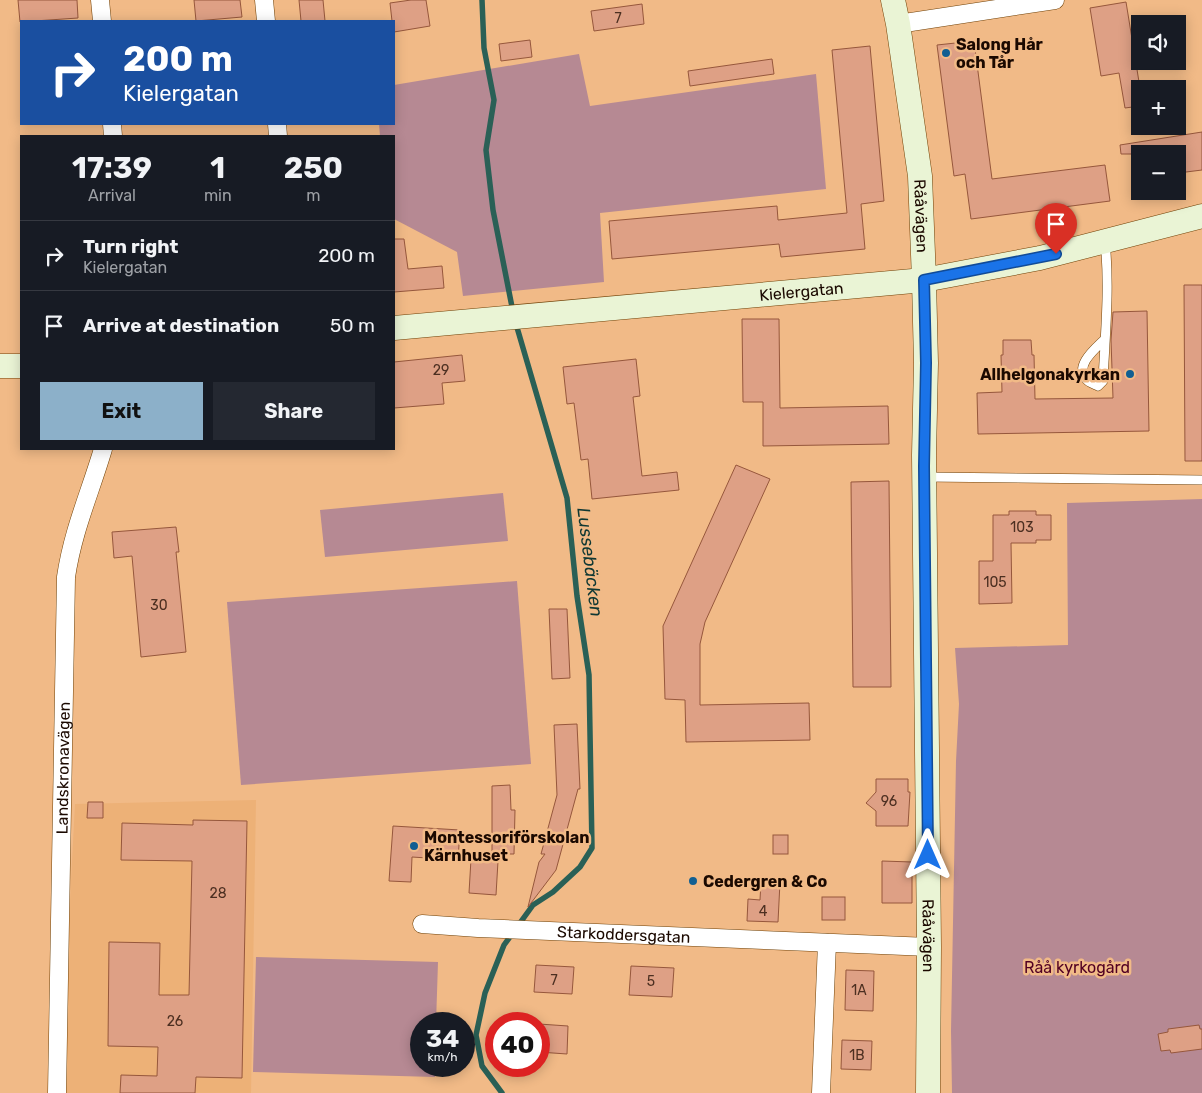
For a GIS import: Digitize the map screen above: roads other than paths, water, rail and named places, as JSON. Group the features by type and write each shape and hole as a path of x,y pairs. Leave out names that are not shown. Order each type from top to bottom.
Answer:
{"street":[{"path":"100,0 102,20"},
{"path":"264,0 266,20"},
{"name":"Rååvägen","path":"893,0 920,176 924,280 929,947 928,1093"},
{"path":"898,24 1055,0"},
{"name":"Kielergatan","path":"395,328 924,280 1040,258 1202,216"},
{"path":"0,366 20,366"},
{"name":"Landskronavägen","path":"57,1093 66,577 70,549 78,521 103,450"},
{"name":"Starkoddersgatan","path":"422,924 929,947"},
{"path":"821,1093 827,943"}],"lane":[{"path":"1104,339 1086,359 1083,372 1087,380 1098,386 1103,381 1107,256 1105,241"},
{"path":"925,477 1202,480"}],"waterway":[{"name":"Lussebäcken","path":"482,0 484,48 494,100 486,150 493,210 513,312"},
{"name":"Lussebäcken","path":"502,1093 482,1066 476,1035 485,993 504,945 533,905 553,892 580,867 592,848 589,675 577,596 567,498 516,324"}],"place":[{"name":"Salong Hår och Tår","path":"946,53"},
{"name":"Allhelgonakyrkan","path":"1130,374"},
{"name":"Montessoriförskolan Kärnhuset","path":"414,846"},
{"name":"Cedergren & Co","path":"693,881"}],"park label":[{"name":"Råå kyrkogård","path":"1077,967"}]}
